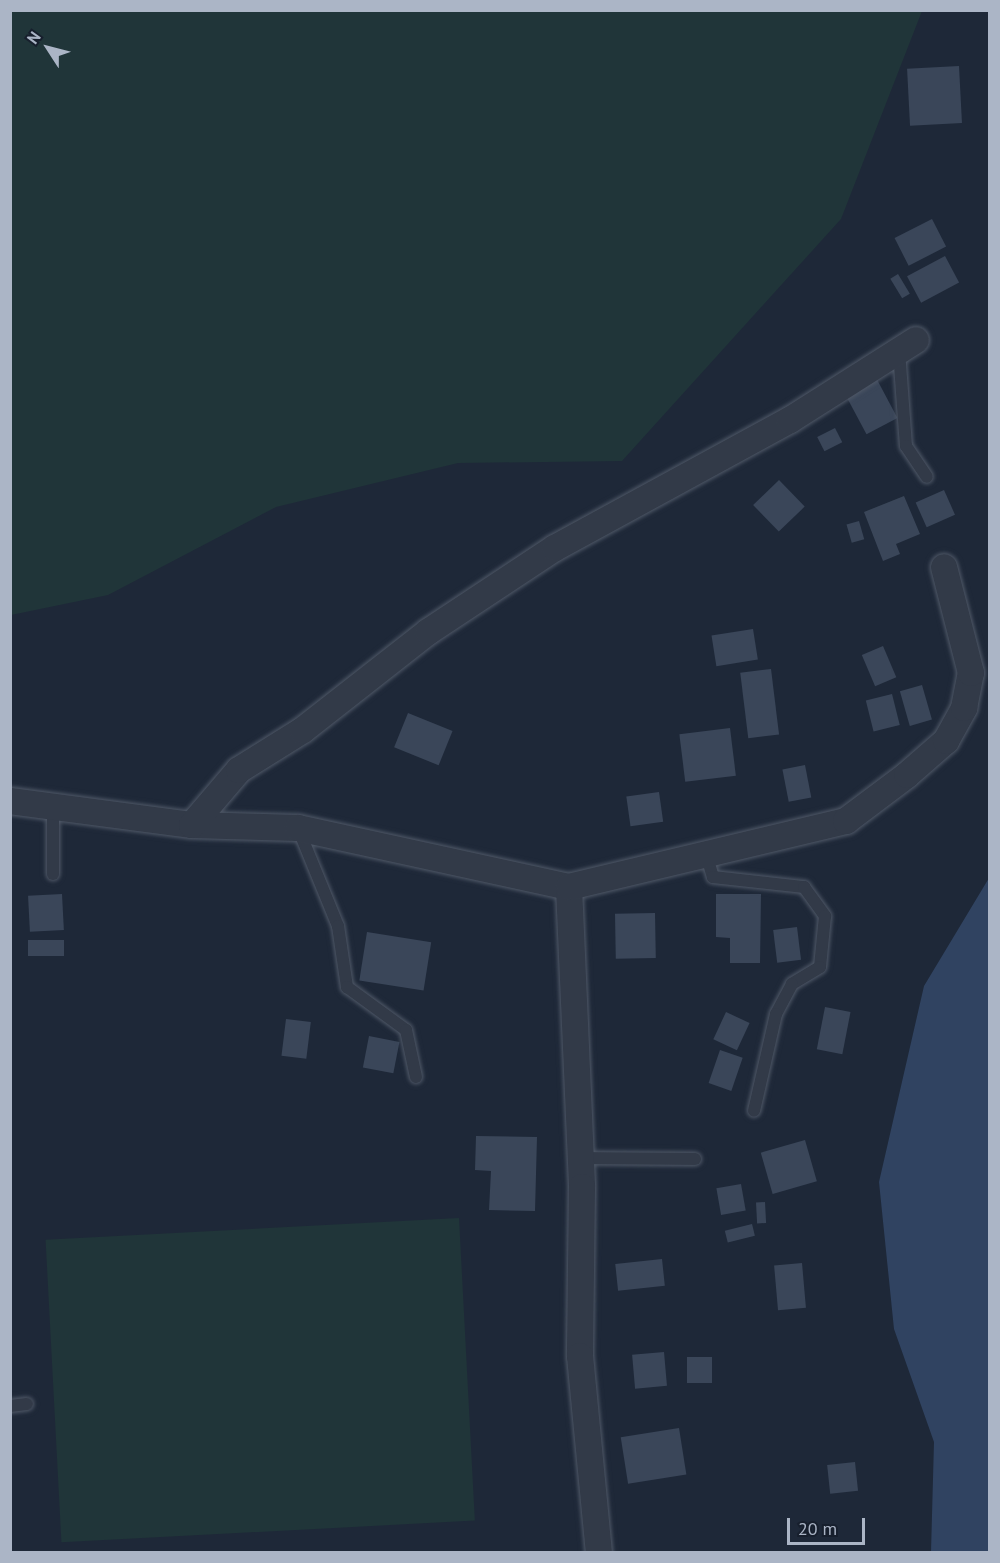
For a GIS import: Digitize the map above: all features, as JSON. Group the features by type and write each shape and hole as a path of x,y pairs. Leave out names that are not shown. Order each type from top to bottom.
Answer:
{"street":[{"path":"192,825 238,770 303,730 428,632 555,548 790,420 907,345"},
{"path":"10,801 53,803 192,825 298,828 569,887 705,852 846,820 946,741 964,708 971,673 944,567"},
{"path":"569,887 581,1158 580,1356 599,1552"}],"lane":[{"path":"907,345 906,446 927,477"},
{"path":"53,803 53,874"},
{"path":"298,828 338,926 347,987 406,1030 416,1077"},
{"path":"705,852 713,877 804,887 825,916 820,967 792,984 776,1014 754,1111"},
{"path":"581,1158 695,1160"},
{"path":"10,1406 27,1404"}],"green space":[{"path":"11,10 922,11 841,219 622,461 458,463 276,507 108,595 11,615"},
{"path":"459,1218 475,1521 61,1542 46,1240"}],"water":[{"path":"989,878 989,1552 931,1552 934,1442 894,1329 879,1182 924,986"}],"building":[{"path":"959,66 962,123 910,126 907,69"},
{"path":"932,219 946,247 909,266 895,238"},
{"path":"945,256 959,282 921,303 907,276"},
{"path":"898,274 910,294 902,298 890,279"},
{"path":"873,372 897,418 867,434 842,388"},
{"path":"835,428 842,442 824,451 817,437"},
{"path":"779,480 805,507 779,532 753,505"},
{"path":"944,490 955,515 927,527 916,503"},
{"path":"904,496 920,534 896,544 900,554 883,561 864,512"},
{"path":"859,521 864,539 852,543 847,525"},
{"path":"753,629 758,660 716,666 712,636"},
{"path":"883,646 896,677 875,686 862,655"},
{"path":"771,669 779,735 748,738 740,673"},
{"path":"922,685 932,720 910,726 900,691"},
{"path":"892,694 900,725 874,732 866,701"},
{"path":"408,713 453,731 439,765 394,747"},
{"path":"730,728 736,776 685,782 679,734"},
{"path":"805,765 811,797 789,802 782,769"},
{"path":"659,792 663,822 630,826 626,797"},
{"path":"62,894 64,930 30,932 28,896"},
{"path":"716,894 761,894 760,963 730,963 730,938 716,937"},
{"path":"655,913 656,958 616,959 615,914"},
{"path":"797,927 801,960 777,963 773,930"},
{"path":"367,932 431,942 424,991 359,980"},
{"path":"28,940 64,940 64,956 28,956"},
{"path":"825,1007 851,1012 842,1054 817,1049"},
{"path":"726,1012 750,1023 737,1050 713,1039"},
{"path":"286,1019 311,1022 306,1059 281,1056"},
{"path":"369,1036 399,1042 393,1073 363,1067"},
{"path":"720,1050 743,1058 731,1091 709,1083"},
{"path":"476,1136 537,1137 535,1211 489,1210 491,1171 475,1170"},
{"path":"805,1140 817,1181 773,1194 761,1153"},
{"path":"741,1184 746,1211 721,1215 716,1188"},
{"path":"756,1202 765,1202 766,1223 757,1223"},
{"path":"752,1224 755,1236 728,1242 725,1231"},
{"path":"662,1259 665,1286 618,1291 615,1264"},
{"path":"802,1263 806,1308 778,1310 774,1265"},
{"path":"664,1352 667,1386 635,1389 632,1355"},
{"path":"687,1357 712,1357 712,1383 687,1383"},
{"path":"679,1428 686,1474 628,1484 621,1437"},
{"path":"855,1462 858,1491 830,1494 827,1465"}]}
